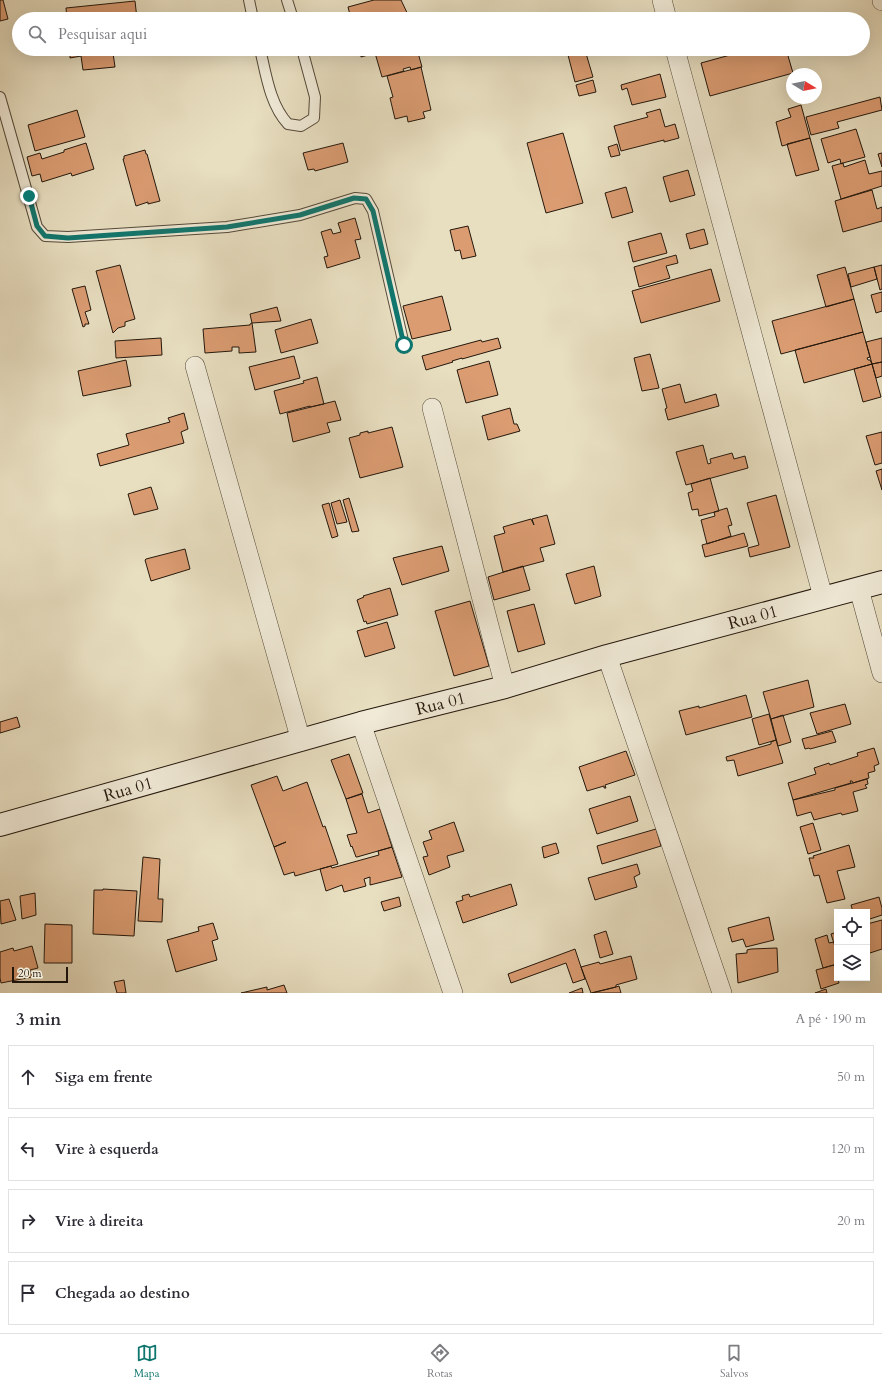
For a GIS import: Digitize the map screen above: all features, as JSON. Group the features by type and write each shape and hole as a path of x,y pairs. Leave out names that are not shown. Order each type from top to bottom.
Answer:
{"street":[{"path":"662,0 665,12"},
{"path":"677,56 823,598"},
{"path":"195,366 301,741"},
{"path":"432,408 505,687"},
{"name":"Rua 01","path":"0,825 361,723 505,687 607,656 882,582"},
{"path":"859,588 882,673"},
{"path":"607,656 722,993"},
{"path":"361,723 453,993"}],"lane":[{"path":"250,0 252,12"},
{"path":"287,0 291,12"},
{"path":"262,56 269,87 282,118 288,124 301,126 314,118 315,97 304,56"},
{"path":"0,97 37,226 45,236 68,238 227,227 300,215 354,198 366,199 373,211 404,345"}],"building":[{"path":"0,0 3,0 8,19 0,21"},
{"path":"374,0 401,0 407,12 349,12 348,7"},
{"path":"135,1 136,12 66,12 66,8"},
{"path":"70,56 81,56 70,58"},
{"path":"81,56 113,56 115,67 83,70"},
{"path":"376,56 419,56 422,67 411,70 410,67 403,69 404,71 382,77"},
{"path":"568,56 587,56 593,77 575,82"},
{"path":"726,56 788,56 792,68 786,68 786,75 710,96 701,63"},
{"path":"421,67 431,110 423,112 425,118 408,122 407,116 395,119 390,98 393,97 387,76"},
{"path":"660,74 666,97 632,105 627,88 622,90 621,85"},
{"path":"593,80 596,92 579,96 576,85"},
{"path":"880,97 882,110 837,122 839,128 811,135 806,117"},
{"path":"801,105 810,138 782,146 776,122 791,117 788,109"},
{"path":"660,109 665,127 675,124 679,138 664,142 664,140 621,151 614,126 648,117 646,113"},
{"path":"77,110 85,137 35,151 28,125"},
{"path":"856,129 865,157 841,164 840,159 828,163 821,139"},
{"path":"563,133 583,203 546,213 527,143"},
{"path":"810,138 819,170 796,176 787,144"},
{"path":"86,143 94,169 72,176 71,173 42,182 40,174 32,176 27,157 40,153 42,159"},
{"path":"343,143 348,162 315,171 314,169 308,170 303,153"},
{"path":"617,144 620,155 611,157 608,147"},
{"path":"145,150 160,201 148,204 148,202 136,206 123,159 124,156"},
{"path":"882,153 882,167 878,154"},
{"path":"865,160 869,174 882,171 882,186 841,199 832,166 843,163 844,167"},
{"path":"688,170 695,195 670,202 663,177"},
{"path":"626,187 633,212 612,218 605,193"},
{"path":"872,190 877,209 882,207 882,221 843,232 835,201"},
{"path":"355,218 361,239 355,240 360,258 327,268 324,257 328,256 321,232 331,229 333,234 341,232 338,223"},
{"path":"468,226 476,256 462,259 460,250 455,251 450,230"},
{"path":"704,229 708,244 690,249 686,234"},
{"path":"661,233 667,253 633,262 628,242"},
{"path":"676,255 678,263 666,266 670,278 639,287 634,267"},
{"path":"120,265 135,319 125,322 125,326 118,328 113,333 96,271"},
{"path":"882,265 882,289 880,290 874,267"},
{"path":"845,267 854,299 826,307 817,275"},
{"path":"874,267 877,279 851,287 848,274"},
{"path":"711,269 720,301 641,323 632,291"},
{"path":"85,286 91,310 85,312 89,324 85,324 83,327 72,289"},
{"path":"882,292 882,311 876,313 871,295"},
{"path":"442,296 451,330 412,339 403,306"},
{"path":"854,299 863,332 781,354 772,321"},
{"path":"277,307 281,321 252,323 250,314"},
{"path":"311,319 318,343 281,353 275,330"},
{"path":"252,323 256,352 239,353 239,347 232,347 232,351 205,353 203,329 250,325"},
{"path":"863,332 870,357 867,358 872,364 804,383 795,350"},
{"path":"161,338 162,355 116,358 115,341"},
{"path":"498,338 501,348 462,358 426,370 422,356 481,340 482,342"},
{"path":"882,338 882,362 872,364 866,342"},
{"path":"650,354 659,388 642,391 634,358"},
{"path":"294,356 300,378 255,390 249,367"},
{"path":"126,360 131,386 83,396 78,371"},
{"path":"489,361 498,395 466,403 457,370"},
{"path":"882,362 882,376 876,378 872,364"},
{"path":"872,364 881,397 863,402 854,369"},
{"path":"317,377 324,404 280,414 274,391 304,383 303,381"},
{"path":"680,384 685,403 716,394 719,406 668,420 665,409 667,408 662,389"},
{"path":"335,401 341,420 327,423 330,432 293,442 287,413"},
{"path":"510,408 514,424 517,424 520,431 488,440 482,416"},
{"path":"184,413 188,429 181,432 184,443 100,466 97,454 129,445 126,434 170,422 168,418"},
{"path":"392,427 403,467 360,478 349,438 360,435 360,433 368,431 368,433"},
{"path":"882,432 882,463 875,465 866,436"},
{"path":"703,445 708,464 711,463 710,459 732,453 734,459 745,456 748,468 686,485 676,452"},
{"path":"882,469 882,490 876,471"},
{"path":"710,478 719,511 699,516 698,509 692,510 688,493 693,491 691,484"},
{"path":"151,487 158,509 134,515 128,494"},
{"path":"776,495 790,547 750,557 748,548 759,545 747,503"},
{"path":"349,498 359,531 352,532 343,500"},
{"path":"340,500 347,522 337,524 331,503"},
{"path":"329,503 338,536 332,538 322,505"},
{"path":"727,508 732,525 728,526 731,536 707,544 701,520 715,516 714,512"},
{"path":"547,515 555,544 540,548 544,561 503,572 494,536 505,533 503,527 531,519 534,525 532,519"},
{"path":"744,533 748,546 705,557 702,545"},
{"path":"442,546 449,571 402,585 393,558"},
{"path":"185,549 190,569 151,581 146,559"},
{"path":"523,566 530,590 494,600 488,577"},
{"path":"594,566 601,596 575,604 566,574"},
{"path":"390,588 398,615 367,624 366,621 364,622 357,600 364,597 363,596"},
{"path":"470,601 489,666 454,676 435,611"},
{"path":"534,604 545,644 518,652 507,611"},
{"path":"387,622 395,648 365,657 357,631"},
{"path":"808,680 814,707 771,719 763,692"},
{"path":"746,695 752,717 686,735 679,711 699,706 699,708"},
{"path":"845,704 851,724 817,734 810,713"},
{"path":"769,714 776,740 759,745 752,719"},
{"path":"783,715 791,742 778,746 771,719"},
{"path":"17,717 20,727 0,733 0,722"},
{"path":"832,731 836,742 805,749 802,739"},
{"path":"776,740 783,763 738,776 734,760 727,761 726,757 771,744 771,742"},
{"path":"874,748 879,764 874,766 875,771 868,773 869,778 853,783 850,781 851,783 793,800 788,783 816,774 814,768 829,763 830,765 858,756 857,753"},
{"path":"626,751 635,775 605,785 606,788 604,788 604,786 587,791 579,767"},
{"path":"349,754 363,793 346,799 331,760"},
{"path":"277,776 283,791 307,782 323,827 325,826 338,864 295,876 294,872 284,875 251,785"},
{"path":"867,779 868,784 865,785 867,788 853,792 858,811 842,815 841,813 814,820 811,812 797,816 793,800 835,790 835,788"},
{"path":"362,794 368,813 380,809 392,847 356,857 347,835 357,833 346,799"},
{"path":"630,796 638,821 597,834 589,809"},
{"path":"454,822 464,851 447,856 450,867 429,875 423,857 428,856 423,842 432,839 429,831"},
{"path":"813,823 821,850 808,854 800,827"},
{"path":"656,829 661,846 602,864 597,846"},
{"path":"556,843 559,853 544,858 542,847"},
{"path":"849,845 855,867 837,871 845,899 827,903 819,875 814,876 809,858 814,858 813,856"},
{"path":"392,847 402,877 370,885 370,877 364,879 366,886 344,892 342,885 326,891 320,869 331,866 332,868 379,855 378,851"},
{"path":"143,857 160,859 158,899 163,899 162,922 138,921"},
{"path":"637,864 640,874 634,877 637,887 595,900 588,878"},
{"path":"511,884 517,905 463,923 456,902 463,900 462,896 469,894 470,897"},
{"path":"103,889 137,891 134,936 93,934 94,890"},
{"path":"35,893 36,915 22,919 20,896"},
{"path":"399,897 401,906 384,911 381,902"},
{"path":"879,897 882,915 870,919 870,909 852,909 851,905"},
{"path":"9,899 16,920 1,924 0,901"},
{"path":"769,917 774,940 746,947 743,939 732,942 728,928"},
{"path":"882,920 882,949 870,953 870,945 870,923"},
{"path":"213,923 218,939 212,941 217,960 176,972 167,940 199,931 198,927"},
{"path":"45,924 72,925 72,963 44,963"},
{"path":"606,931 613,954 600,958 594,935"},
{"path":"834,933 834,944 831,934"},
{"path":"827,935 829,943 834,942 834,965 823,968 815,939"},
{"path":"32,946 38,968 30,970 32,977 1,983 0,952 13,948 14,951"},
{"path":"777,948 778,972 738,983 736,954 747,953 747,950 751,949"},
{"path":"575,949 585,979 573,983 566,963 511,983 508,974"},
{"path":"631,956 637,979 616,985 616,987 591,993 581,967"},
{"path":"834,965 834,981 838,981 839,983 821,989 816,970"},
{"path":"124,980 126,993 117,993 114,982"},
{"path":"284,985 287,993 241,993 267,987 267,990"},
{"path":"619,986 621,993 592,993 616,987"},
{"path":"582,988 583,993 569,993"},
{"path":"826,989 827,993 815,993"}],"route":[{"path":"29,196 37,226 45,236 68,238 227,227 300,215 354,198 366,199 373,211 404,345"}]}
